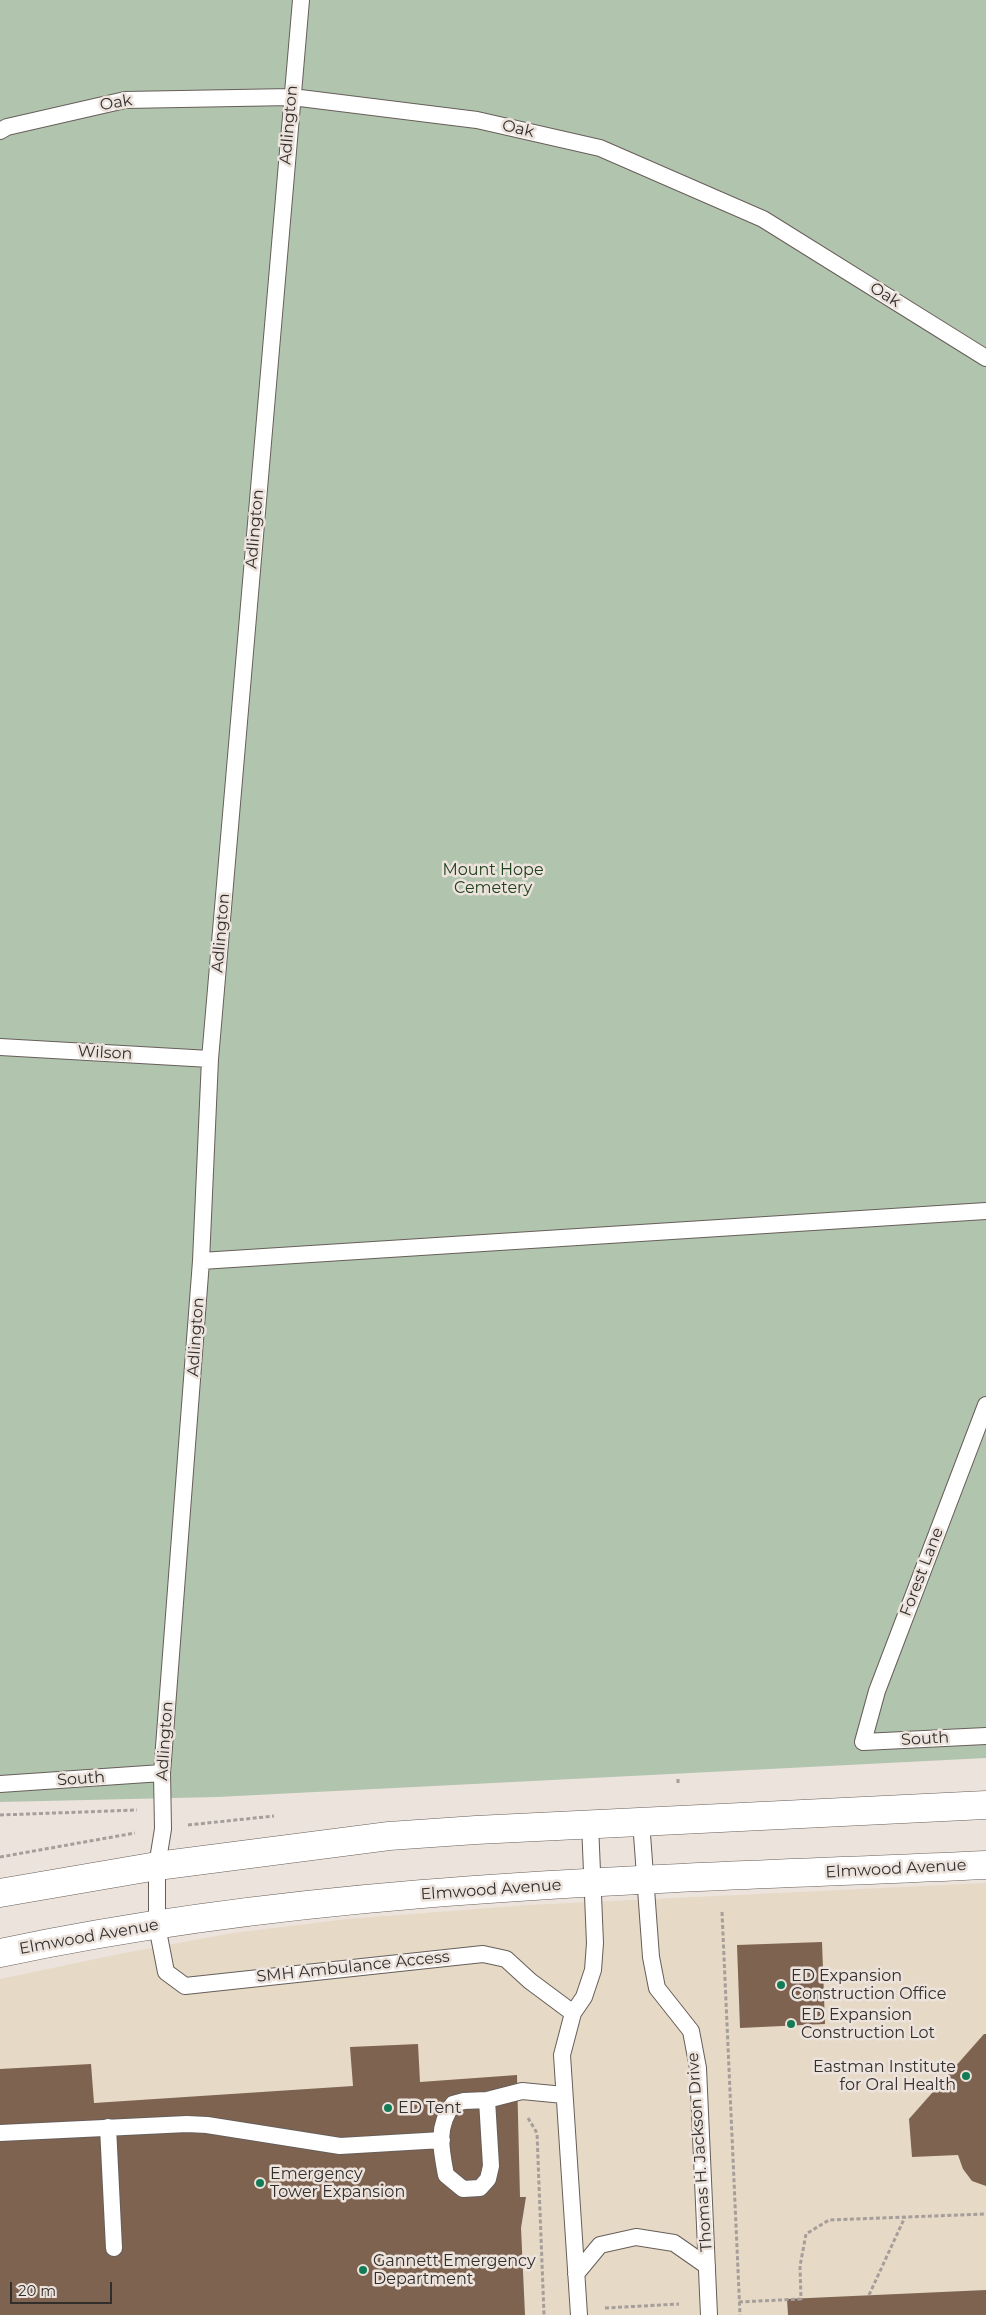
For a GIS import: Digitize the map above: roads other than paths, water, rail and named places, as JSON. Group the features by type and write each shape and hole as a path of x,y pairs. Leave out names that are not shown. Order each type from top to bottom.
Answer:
{"main road":[{"path":"0,1893 158,1866 388,1836 641,1821 986,1805"},
{"name":"Elmwood Avenue","path":"0,1953 262,1910 386,1897 646,1880 986,1865"}],"lane":[{"name":"Adlington","path":"158,1866 163,1829 162,1774 201,1261 210,1059 300,0"},
{"name":"Oak","path":"0,131 7,127 125,100 292,97 477,120 600,148 763,220 986,358"},
{"name":"Wilson","path":"0,1047 210,1059"},
{"path":"201,1261 986,1211"},
{"name":"Forest Lane","path":"863,1742 877,1691 986,1405"},
{"name":"South","path":"863,1742 986,1736"},
{"name":"South","path":"0,1784 162,1774"},
{"name":"Thomas H. Jackson Drive","path":"641,1821 651,1957 657,1988 692,2031 698,2068 709,2315"},
{"path":"578,2315 562,2055 573,2012 584,1996 593,1970 595,1943 590,1824"},
{"name":"SMH Ambulance Access","path":"158,1866 157,1926 166,1972 185,1986 483,1954 506,1959 530,1981 573,2012"},
{"path":"487,2100 491,2166 488,2178 480,2188 463,2189 446,2175 441,2126 453,2104 464,2101 487,2100 522,2091 564,2095"},
{"path":"0,2133 108,2127 207,2125 340,2146 442,2140"},
{"path":"108,2127 114,2248"},
{"path":"576,2274 600,2245 636,2237 674,2243 707,2266"}],"place":[{"name":"ED Expansion Construction Office","path":"781,1985"},
{"name":"ED Expansion Construction Lot","path":"791,2024"},
{"name":"Eastman Institute for Oral Health","path":"966,2076"},
{"name":"ED Tent","path":"388,2108"},
{"name":"Emergency Tower Expansion","path":"260,2183"},
{"name":"Gannett Emergency Department","path":"363,2270"}],"park label":[{"name":"Mount Hope Cemetery","path":"493,879"}]}
